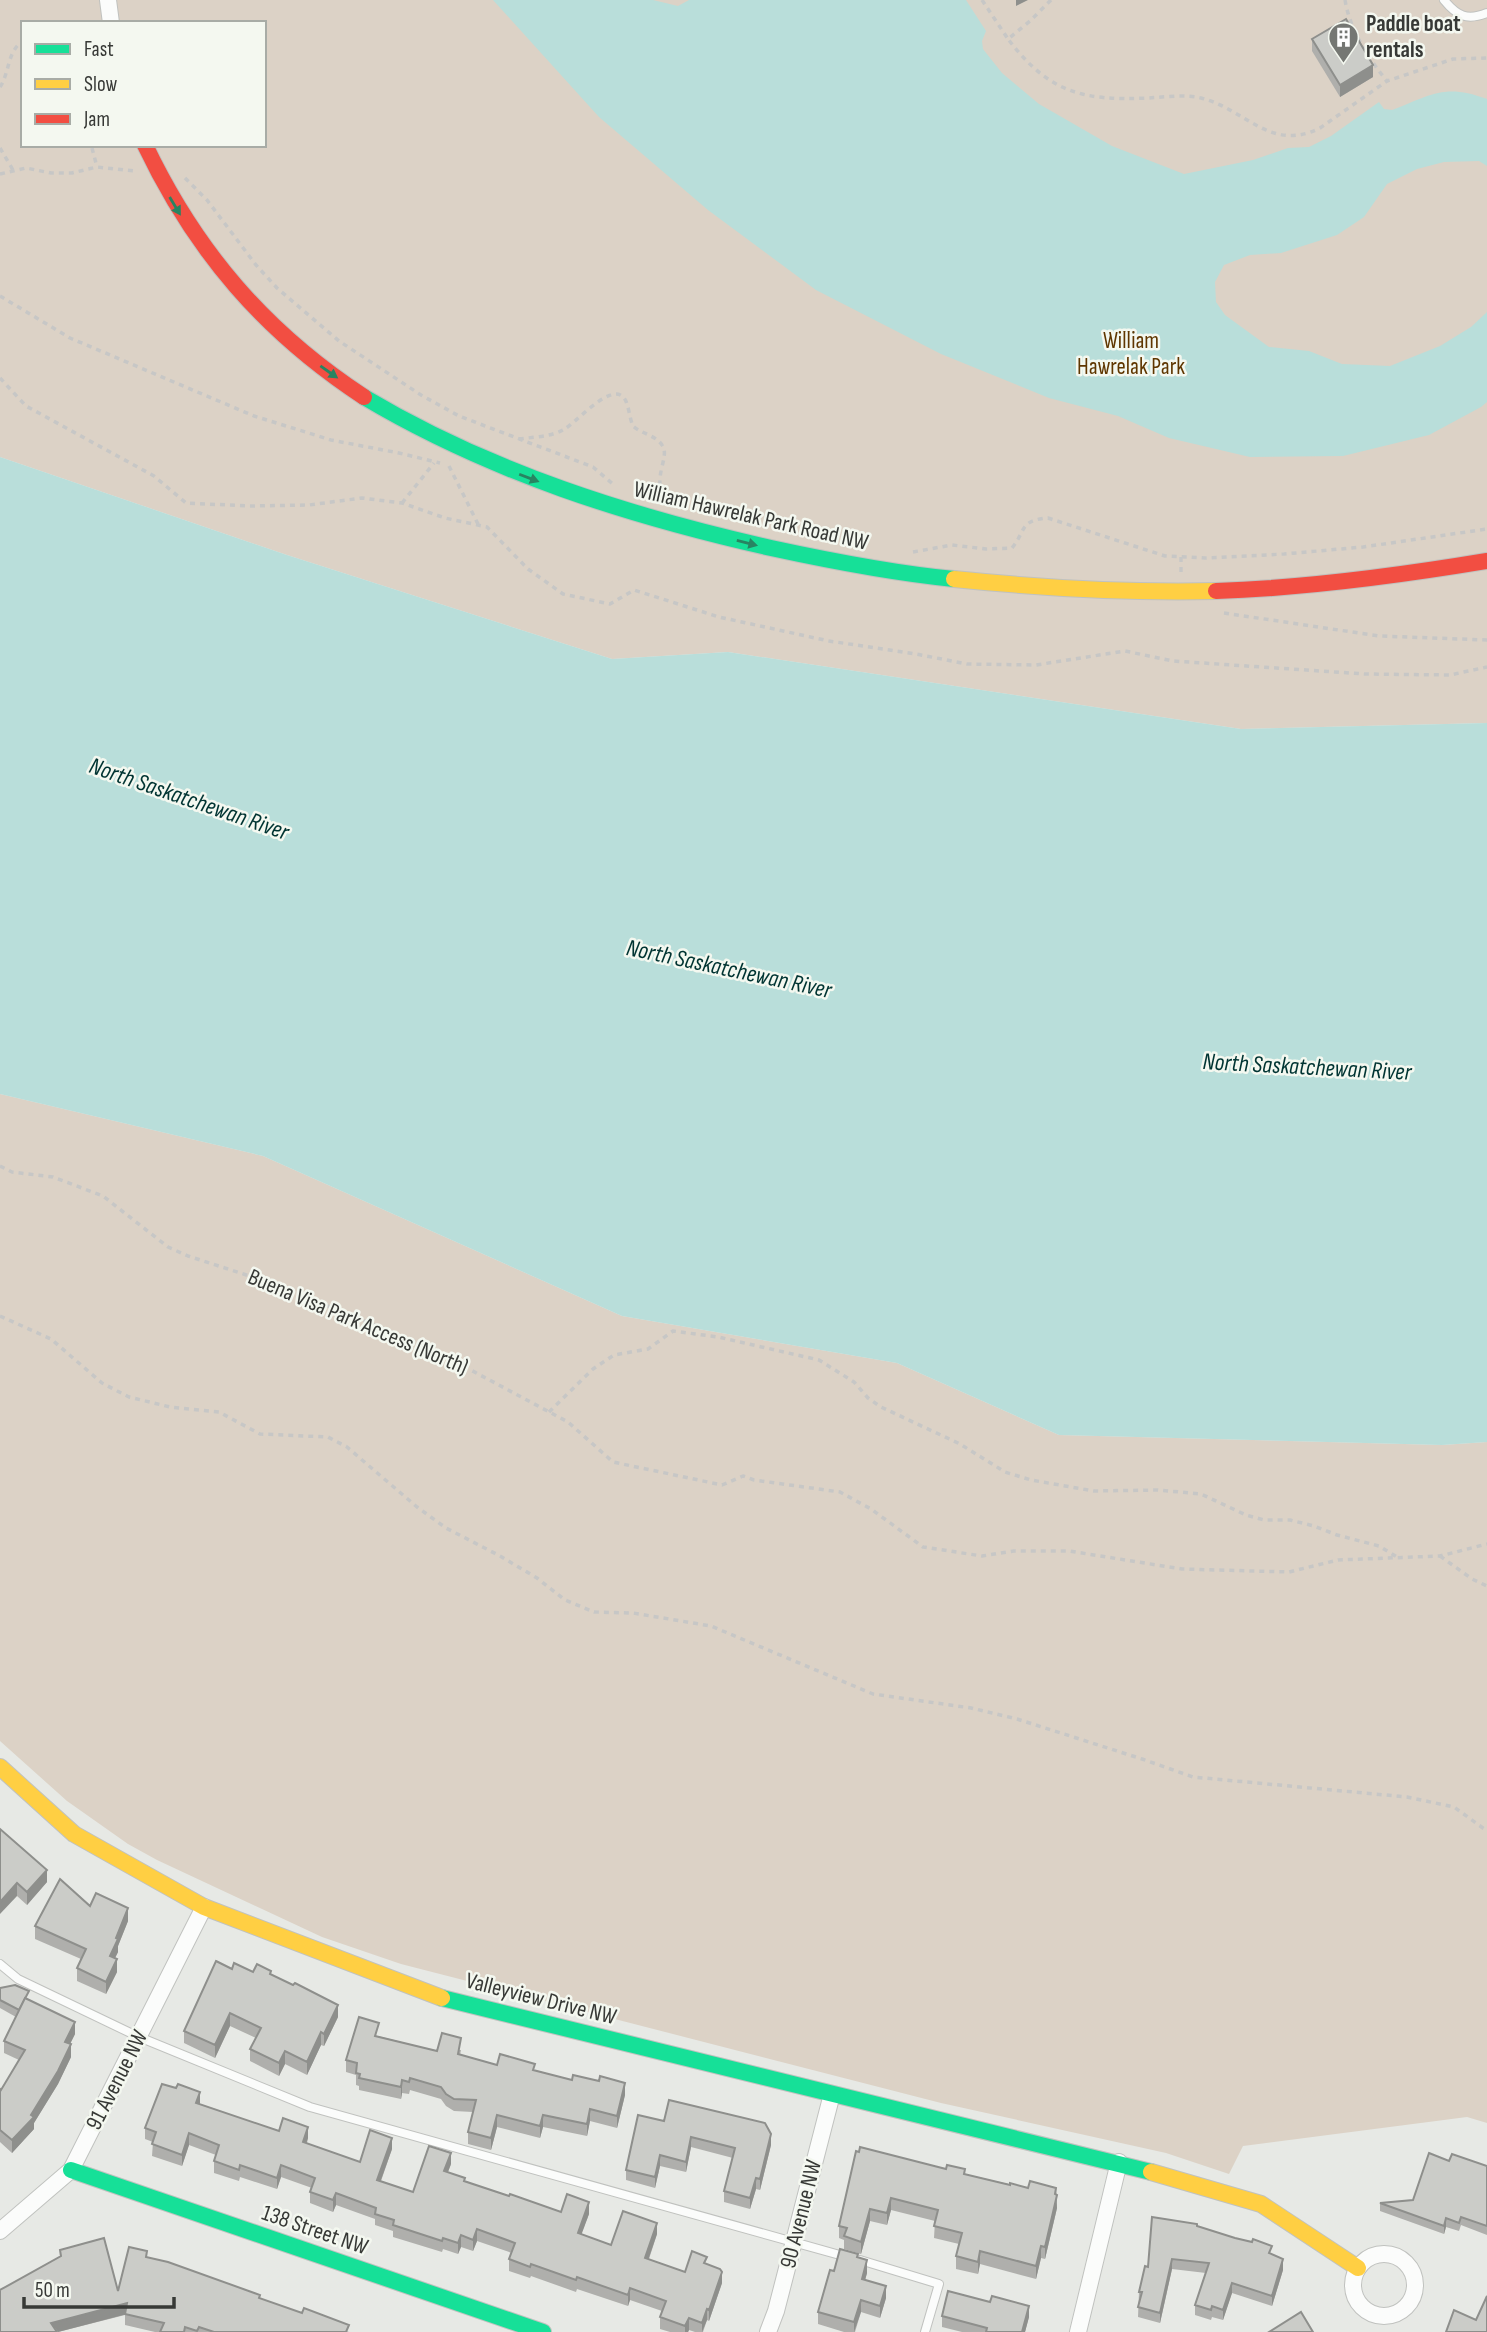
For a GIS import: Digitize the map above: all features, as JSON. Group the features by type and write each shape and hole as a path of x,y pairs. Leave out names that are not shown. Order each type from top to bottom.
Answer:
{"street":[{"path":"108,0 111,21"},
{"name":"William Hawrelak Park Road NW","path":"146,147 174,205 201,248 255,309 293,345 391,413 446,443 528,478 621,509 704,533 851,565 1065,590 1182,592 1292,588 1399,577 1487,561"},
{"name":"Valleyview Drive NW","path":"0,1767 74,1834 204,1907 437,1997 1119,2162 1261,2204 1358,2268"},
{"name":"91 Avenue NW","path":"0,2231 71,2170 204,1907"},
{"name":"90 Avenue NW","path":"768,2332 776,2311 832,2094"},
{"path":"1078,2332 1119,2162"},
{"name":"138 Street NW","path":"71,2170 543,2332"}],"lane":[{"path":"1444,0 1455,12 1464,15 1474,18 1487,13"},
{"path":"2,1969 139,2037 310,2107 794,2241 939,2284 925,2332"}],"path":[{"path":"982,0 1019,53 1038,71 1060,86 1093,98 1201,98 1268,131 1292,137 1320,128 1387,81 1453,60 1487,58"},
{"path":"1008,39 1030,22 1051,0"},
{"path":"1345,0 1351,24 1387,81"},
{"path":"0,88 7,77 14,48 21,43"},
{"path":"0,148 13,170"},
{"path":"92,148 97,167"},
{"path":"0,174 26,168 51,173 72,173 97,167 137,172"},
{"path":"178,170 207,200 256,265 277,288 339,341 421,395 459,416 593,467 618,488"},
{"path":"0,304 5,299"},
{"path":"0,377 26,406 154,475 186,503 309,505 362,498 402,503 445,518 487,527 528,569 563,594 610,604 634,590 719,617 829,641 967,664 1036,665 1125,651 1173,661 1365,674 1451,675 1487,667"},
{"path":"516,439 563,431 603,398 616,393 621,395 625,399 633,426 664,447 666,453 660,468 659,481 662,495 671,507 658,503"},
{"path":"402,503 435,463"},
{"path":"449,466 479,526"},
{"path":"907,553 952,545 986,549 1012,548 1025,526 1038,519 1048,518 1165,555 1205,558 1363,547 1487,529"},
{"name":"Buena Visa Park Access (North)","path":"0,1166 12,1172 53,1177 103,1196 168,1247 268,1282 424,1346 568,1422 613,1462 722,1485 743,1476 754,1480 840,1492 871,1508 923,1547 982,1556 1014,1551 1069,1551 1182,1569 1289,1572 1338,1560 1440,1556 1487,1544"},
{"path":"0,1316 51,1339 102,1383 129,1397 170,1408 219,1412 260,1434 328,1437 347,1447 446,1528 537,1578 565,1600 594,1612 632,1613 711,1626 873,1694 971,1708 1017,1719 1193,1777 1408,1797 1454,1807 1487,1831"},
{"path":"549,1412 593,1368 614,1355 648,1349 673,1331 718,1337 819,1360 854,1382 868,1398 881,1407 960,1444 1005,1472 1031,1480 1094,1491 1158,1490 1201,1494 1247,1515 1264,1520 1290,1520 1314,1526 1379,1546 1399,1558"},
{"path":"1440,1556 1472,1579 1487,1586"}],"green space":[{"name":"William Hawrelak Park","path":"0,0 1487,0 1487,723 1241,729 728,652 612,659 287,555 0,457"},
{"path":"0,1094 263,1156 622,1316 897,1363 1059,1435 1442,1445 1487,1442 1487,2123 1467,2117 1243,2146 1229,2174 1166,2153 941,2103 401,1964 322,1937 128,1844 67,1801 0,1741"}],"water":[{"path":"493,0 653,0 678,6 689,0 966,0 986,31 982,41 983,49 1002,73 1039,104 1112,146 1184,174 1253,160 1288,148 1309,147 1331,136 1379,102 1384,109 1392,110 1449,91 1487,99 1487,166 1479,161 1444,162 1417,169 1387,184 1364,217 1337,235 1281,253 1250,255 1224,265 1215,282 1216,302 1225,315 1269,347 1309,351 1342,364 1390,366 1440,346 1471,327 1487,312 1487,402 1429,435 1343,456 1250,457 1169,438 1118,416 1049,398 941,354 816,290 708,210 599,117"},
{"name":"North Saskatchewan River","path":"0,457 287,555 612,659 728,652 1241,729 1487,723 1487,1442 1442,1445 1059,1435 897,1363 622,1316 263,1156 0,1094"}],"building":[{"name":"Paddle boat rentals","path":"1346,19 1373,65 1340,85 1312,39"},
{"path":"0,1829 47,1870 27,1892 17,1883 0,1902"},
{"path":"60,1879 90,1906 96,1893 128,1908 110,1956 117,1959 106,1982 77,1968 86,1949 35,1926"},
{"path":"216,1961 232,1969 234,1963 253,1972 257,1964 271,1971 270,1974 293,1985 295,1983 338,2005 307,2062 285,2051 279,2063 250,2049 261,2028 230,2013 215,2045 184,2031"},
{"path":"15,1985 29,1991 19,2010 0,2000 0,1988"},
{"path":"25,1998 75,2022 65,2042 71,2044 31,2115 34,2117 12,2140 0,2130 0,2089 25,2050 4,2041"},
{"path":"359,2017 379,2023 375,2036 437,2051 442,2033 461,2038 458,2054 497,2065 500,2054 535,2064 533,2070 572,2080 573,2075 599,2081 600,2076 625,2083 617,2116 590,2109 587,2124 543,2115 540,2126 497,2115 491,2138 468,2132 476,2100 454,2099 441,2087 410,2078 409,2082 402,2080 401,2087 359,2078 360,2074 356,2073 357,2063 346,2060"},
{"path":"162,2084 176,2088 178,2084 200,2092 196,2103 279,2131 283,2118 308,2127 303,2142 360,2162 370,2130 392,2138 377,2180 413,2192 429,2146 451,2153 444,2171 465,2178 464,2181 561,2212 567,2194 589,2202 578,2233 611,2245 623,2211 657,2223 645,2258 685,2272 692,2251 707,2257 704,2263 722,2272 709,2310 707,2309 702,2323 689,2318 685,2326 660,2317 666,2301 630,2288 628,2295 577,2277 576,2280 509,2259 515,2243 477,2229 473,2240 461,2235 458,2243 443,2238 442,2241 393,2225 394,2220 375,2214 376,2208 336,2193 333,2200 310,2192 315,2178 281,2165 277,2178 240,2165 239,2170 214,2161 219,2145 189,2133 182,2155 152,2144 156,2132 145,2128"},
{"path":"669,2100 765,2123 771,2134 760,2179 756,2178 750,2198 724,2191 735,2148 691,2137 686,2162 660,2155 655,2177 626,2170 638,2115 664,2121"},
{"path":"860,2147 946,2169 947,2165 965,2169 964,2174 1010,2185 1028,2188 1030,2181 1056,2188 1057,2195 1045,2247 1041,2246 1036,2266 980,2251 978,2262 956,2256 962,2233 934,2226 938,2210 891,2198 887,2213 870,2209 861,2242 844,2236 847,2228 839,2226 856,2151 859,2152"},
{"path":"1429,2153 1449,2161 1452,2154 1487,2166 1487,2226 1461,2217 1459,2223 1446,2218 1444,2226 1380,2203 1413,2200"},
{"path":"1152,2217 1197,2224 1235,2238 1252,2242 1253,2239 1272,2246 1269,2253 1283,2259 1272,2296 1232,2283 1223,2310 1212,2306 1211,2310 1195,2305 1209,2263 1172,2259 1160,2313 1138,2307 1145,2266 1148,2267"},
{"path":"104,2238 118,2291 129,2247 147,2251 146,2257 168,2262 260,2295 259,2298 302,2313 304,2308 349,2325 346,2332 214,2332 199,2327 197,2331 185,2327 184,2332 160,2332 164,2323 125,2314 127,2303 51,2323 57,2332 0,2332 0,2290 61,2256 60,2250"},
{"path":"840,2249 858,2254 857,2257 867,2260 862,2279 886,2286 880,2306 861,2300 854,2322 818,2312 830,2270 834,2271"},
{"path":"948,2291 990,2302 992,2296 1029,2306 1022,2332 986,2332 987,2328 942,2316"},
{"path":"1487,2296 1487,2332 1446,2332 1454,2310 1476,2320"},
{"path":"1301,2312 1313,2332 1269,2332"}],"traffic: fast":[{"path":"364,397 461,448 562,489 613,506 771,548 862,566 954,579"},
{"path":"442,1998 1151,2172"},
{"path":"71,2170 543,2332"}],"traffic: slow":[{"path":"954,579 1085,589 1216,591"},
{"path":"0,1767 74,1834 204,1907 442,1998"},
{"path":"1151,2172 1261,2204 1358,2268"}],"traffic: jam":[{"path":"146,147 187,220 236,287 295,345 364,397"},
{"path":"1216,591 1352,580 1487,561"}],"place":[{"name":"Paddle boat rentals","path":"1343,64"}]}
